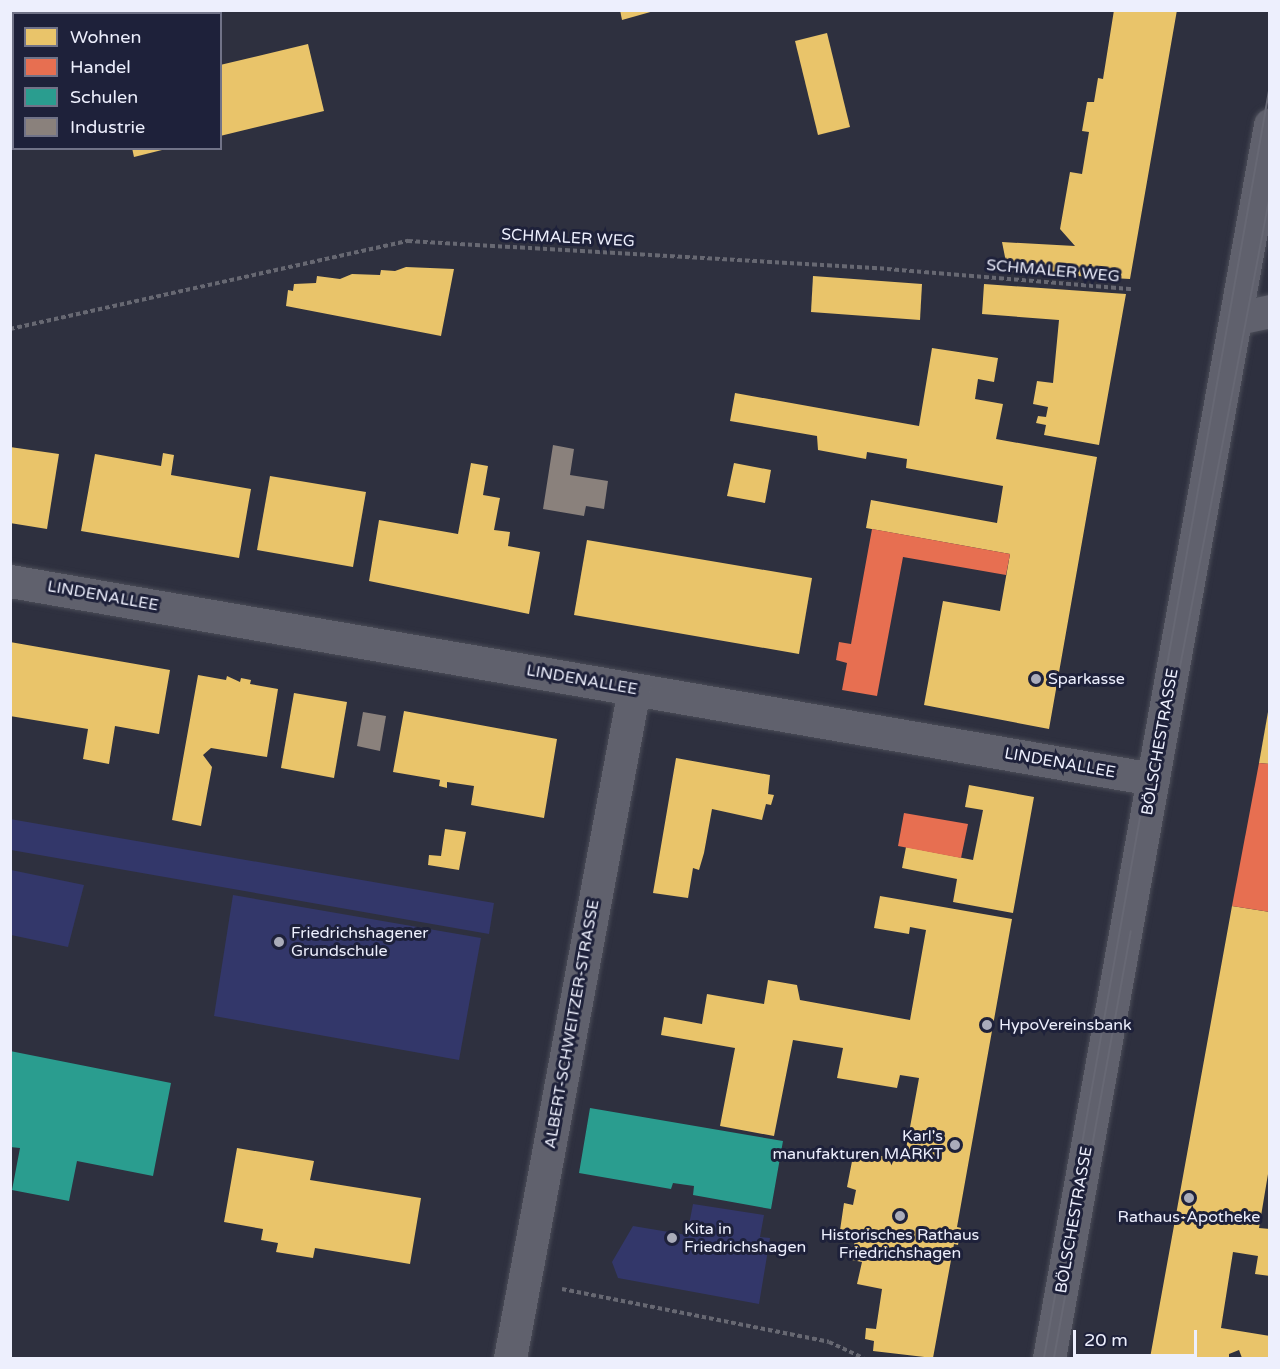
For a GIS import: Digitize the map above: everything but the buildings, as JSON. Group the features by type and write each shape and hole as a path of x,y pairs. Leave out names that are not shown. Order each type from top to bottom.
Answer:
{"street":[{"name":"BÖLSCHESTRASSE","path":"1049,1359 1238,318 1269,125"},
{"path":"1238,318 1269,311"},
{"name":"LINDENALLEE","path":"10,581 1153,779"},
{"name":"ALBERT-SCHWEITZER-STRASSE","path":"510,1359 634,689"}],"path":[{"name":"SCHMALER WEG","path":"10,329 408,241 887,268 1132,289"},
{"path":"525,1282 829,1342 864,1359"}],"shaded area":[{"path":"10,819 494,903 489,934 11,850"},
{"path":"11,870 84,885 68,947 11,935"},
{"path":"233,895 481,938 459,1060 214,1016"},
{"path":"693,1204 764,1215 760,1237 770,1238 759,1304 618,1278 612,1262 633,1226 687,1235"}],"tram line":[{"path":"1044,1358 1270,86"},
{"path":"1156,793 1270,195"},
{"path":"1054,1358 1131,932"}],"place":[{"name":"Sparkasse","path":"1036,679"},
{"name":"Friedrichshagener Grundschule","path":"279,942"},
{"name":"HypoVereinsbank","path":"987,1025"},
{"name":"Karl's manufakturen MARKT","path":"955,1145"},
{"name":"Rathaus-Apotheke","path":"1189,1198"},
{"name":"Historisches Rathaus Friedrichshagen","path":"900,1216"},
{"name":"Kita in Friedrichshagen","path":"672,1238"}]}
